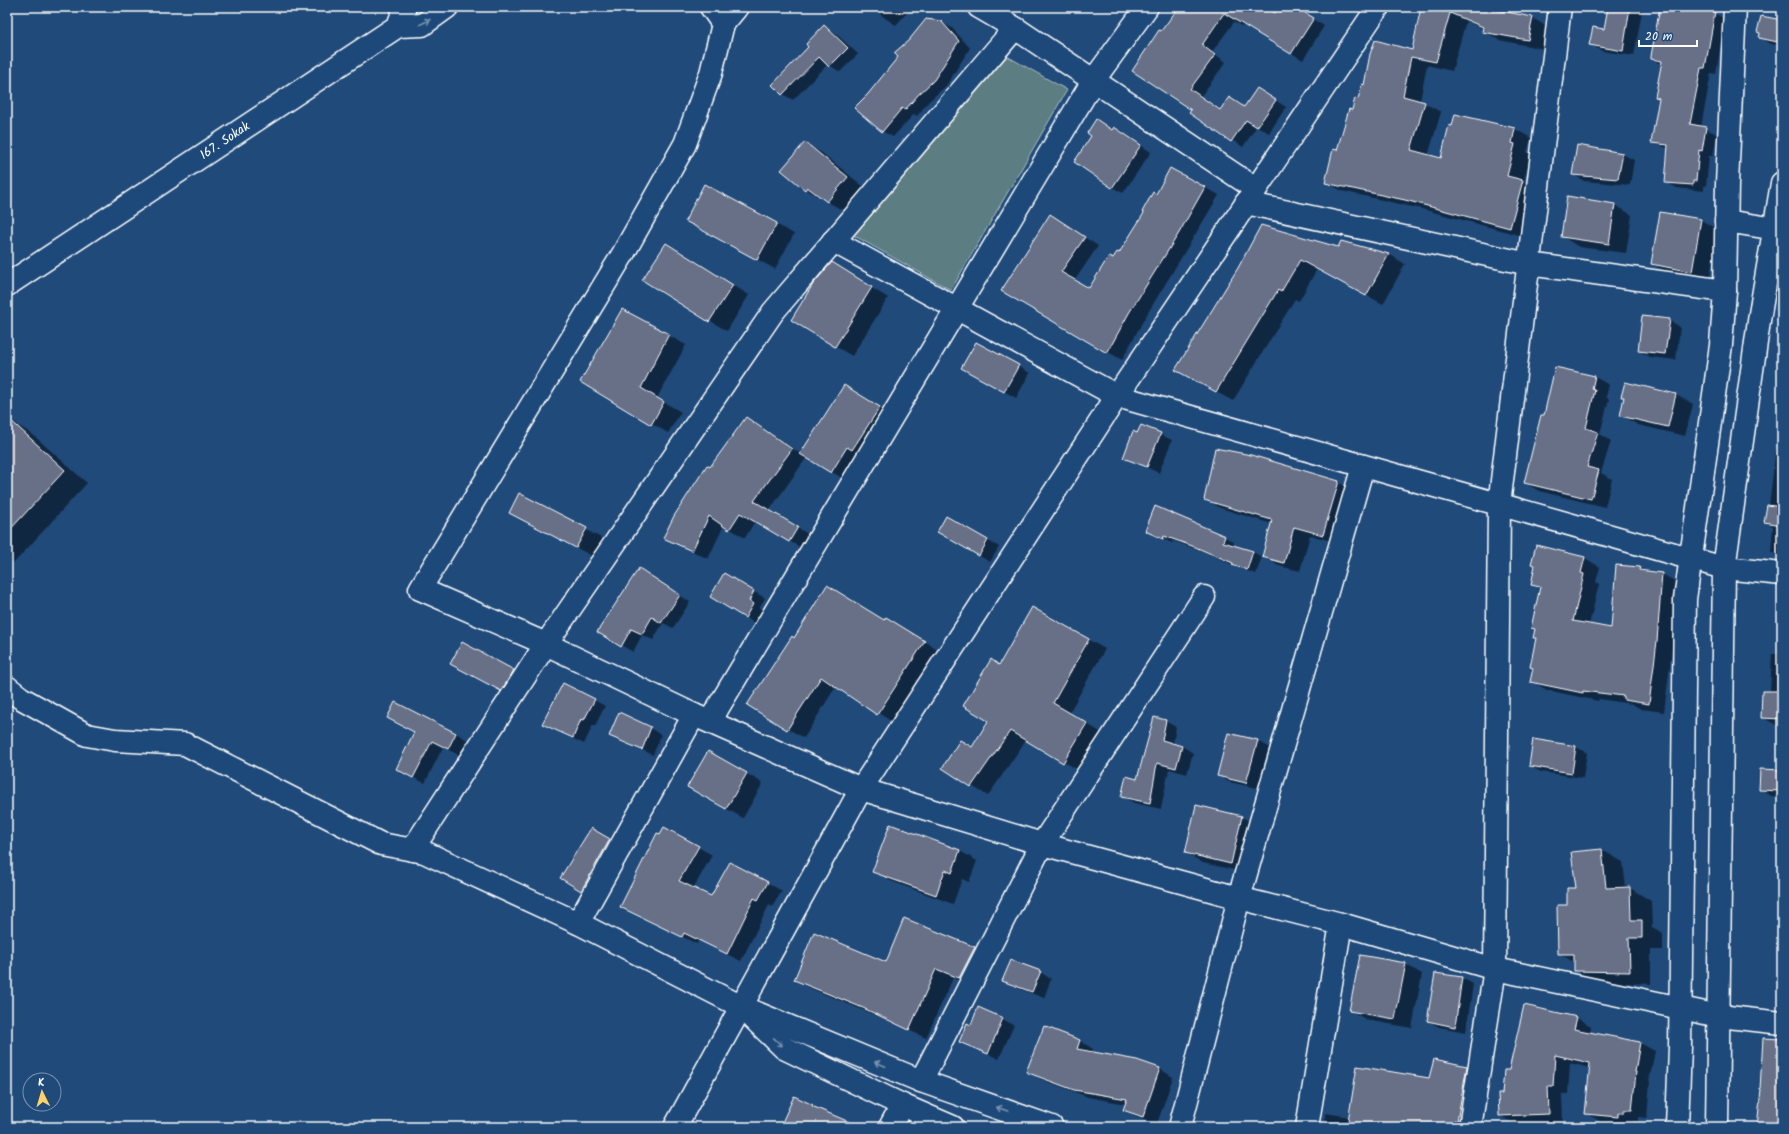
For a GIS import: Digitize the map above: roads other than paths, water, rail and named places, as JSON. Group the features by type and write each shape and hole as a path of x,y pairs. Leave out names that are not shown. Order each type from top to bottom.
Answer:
{"street":[{"name":"167. Sokak","path":"7,286 401,17 422,25 447,7"},
{"path":"737,7 717,15 711,73 685,144 619,261 420,589 546,644 702,718 861,789 1042,844 1239,898 1341,924 1495,969 1719,1016 1782,1023"},
{"path":"979,7 1015,28 1093,81 1251,196 1529,264 1725,291"},
{"path":"578,923 702,718 957,309 1093,81 1147,7"},
{"path":"675,1127 740,1006 861,789 1117,396 1378,7"},
{"path":"1470,1127 1495,969 1499,505 1560,7"},
{"path":"1677,1127 1685,599 1721,345 1725,291 1726,221 1734,7"},
{"path":"412,850 546,644 773,312 1015,28"},
{"path":"1717,1127 1724,568 1760,314 1778,230 1782,183"},
{"path":"1726,221 1778,230"},
{"path":"833,241 1117,396 1690,559 1724,568 1782,574"},
{"path":"1180,1127 1239,898 1363,466"},
{"path":"921,1082 1042,844 1204,597"},
{"path":"7,687 21,698 87,735 115,740 185,744 381,844 424,852 578,923 740,1006 921,1082 1052,1127"},
{"path":"1307,1127 1341,924"},
{"path":"740,1006 784,1048 902,1105 953,1127"},
{"path":"890,1127 902,1105"}]}
